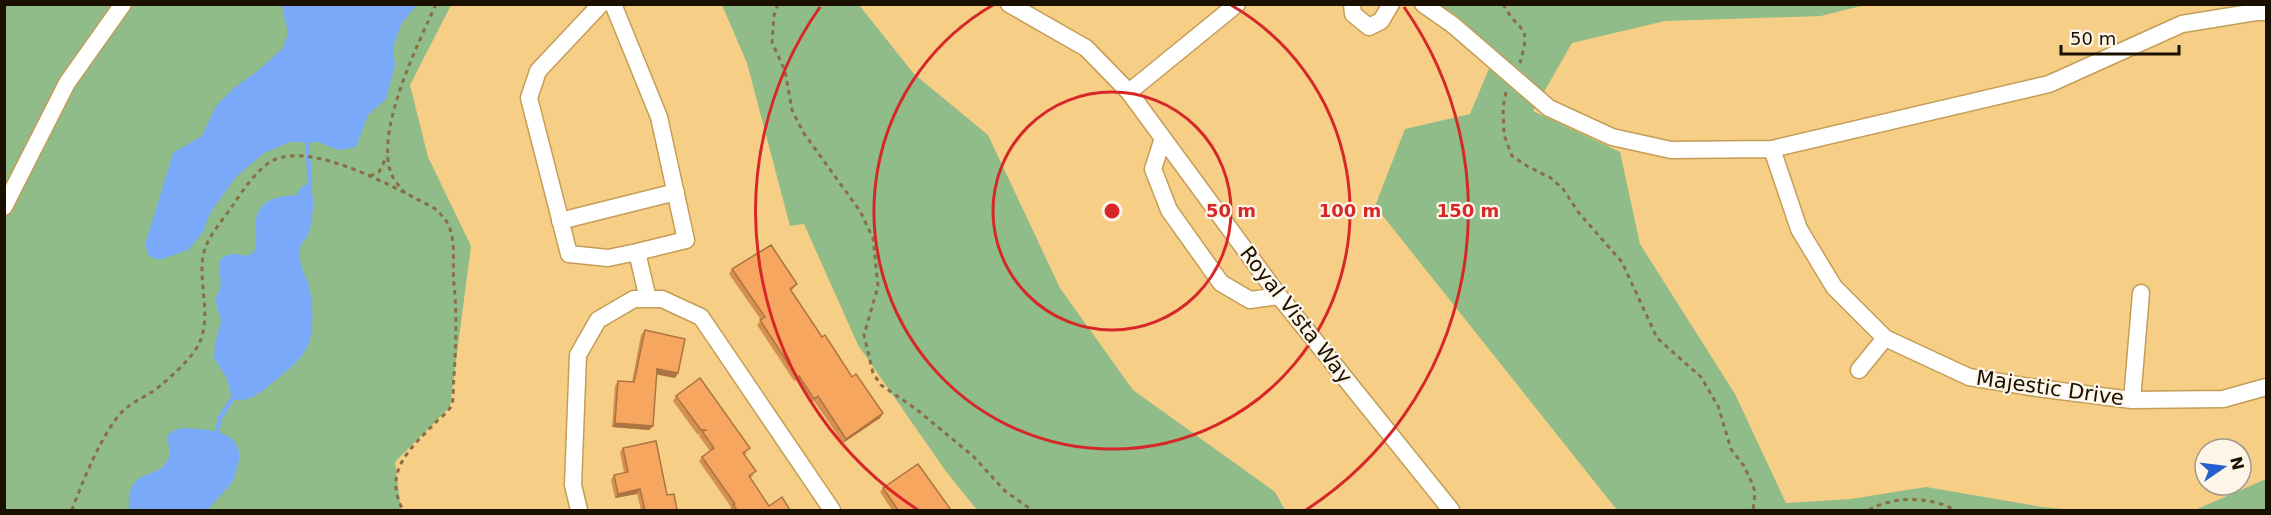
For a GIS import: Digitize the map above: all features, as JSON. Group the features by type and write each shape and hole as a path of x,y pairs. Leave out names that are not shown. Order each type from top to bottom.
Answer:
{"street":[{"path":"4,207 67,83 123,4"},
{"path":"601,4 538,71 529,98 569,254 608,258 686,240 659,117 613,4"},
{"name":"Royal Vista Way","path":"1009,4 1086,48 1129,92 1279,296 1447,508"},
{"path":"1129,92 1238,4"},
{"path":"1352,4 1353,14 1369,27 1381,21 1391,4"},
{"path":"1423,4 1453,25 1549,108 1612,137 1671,150 1772,149 2049,84 2182,24 2266,12"},
{"path":"1164,138 1153,169 1165,200 1169,210 1221,283 1250,300 1279,296"},
{"name":"Majestic Drive","path":"1772,149 1798,229 1834,287 1885,338 1970,377 2132,400 2223,399 2266,387"},
{"path":"560,221 676,192"},
{"path":"637,252 648,299"},
{"path":"2132,400 2141,293"},
{"path":"579,510 573,485 578,354 598,320 634,299 662,299 701,317 832,510"},
{"path":"1859,370 1885,338"}],"path":[{"path":"406,194 390,170 388,155 391,116 414,53 436,4"},
{"path":"778,4 774,15 772,42 785,71 792,110 803,132 860,211 873,237 878,286 864,334 873,373 881,386 916,409 973,456 1005,491 1032,510"},
{"path":"1503,4 1523,28 1526,37 1526,45 1519,65"},
{"path":"1812,4 1839,4"},
{"path":"1508,88 1504,96 1503,122 1504,135 1512,156 1551,178 1563,189 1579,213 1622,262 1657,338 1701,378 1718,406 1731,449 1744,466 1753,485 1755,494 1753,510"},
{"path":"370,176 379,172 388,155"},
{"path":"72,510 82,479 121,412 161,386 195,352 202,339 205,327 202,263 204,251 215,232 243,190 262,170 276,159 300,157 325,160 354,168 434,208 443,216 450,228 453,241 457,341 452,404 414,445 398,467 395,489 403,510"},
{"path":"1869,510 1881,503 1919,500 1955,510"}],"green space":[{"path":"4,5 451,5 410,85 428,157 471,246 450,407 395,462 401,510 5,510"},
{"path":"722,5 859,5 914,74 988,135 1060,288 1133,390 1275,492 1285,510 977,510 945,470 858,345 804,224 790,226 747,63"},
{"path":"1425,5 1865,5 1821,16 1665,21 1572,43 1533,111 1620,152 1640,244 1735,394 1786,503 1851,499 1926,487 2042,507 2076,510 1617,510 1375,206 1405,129 1470,114 1493,59"},
{"path":"2266,479 2266,510 2195,510 2225,497 2253,497 2253,485"}],"water":[{"path":"282,5 417,5 401,24 393,47 395,65 386,99 368,115 356,147 339,150 318,142 290,142 264,153 236,177 210,213 203,232 188,250 159,260 149,256 145,245 173,153 202,136 216,106 234,88 283,48 288,34"},
{"path":"310,183 313,201 312,220 299,252 311,298 310,340 296,362 263,390 243,400 232,399 227,379 214,358 221,321 215,299 221,285 219,262 228,255 246,256 254,252 256,220 261,207 283,196 297,195 300,188"},
{"path":"183,428 213,431 231,438 239,453 238,465 232,482 208,510 129,510 133,486 144,476 163,466 170,454 168,436 172,431"}],"building":[{"path":"771,245 797,284 790,289 822,337 825,335 852,377 856,374 883,413 846,439 818,396 814,399 799,376 797,377 760,320 765,317 732,269"},
{"path":"645,330 685,339 678,373 657,369 653,426 615,423 618,381 634,382"},
{"path":"700,378 750,448 743,453 756,471 749,476 769,506 782,497 790,510 737,510 733,505 735,504 702,457 714,448 702,431 707,430 701,430 676,396"},
{"path":"656,441 667,495 674,494 677,510 645,510 640,489 618,494 614,475 628,472 623,448"},
{"path":"918,464 951,510 898,510 883,488"}],"waterway":[{"path":"307,142 310,183"},
{"path":"217,432 220,418 232,399"}]}
